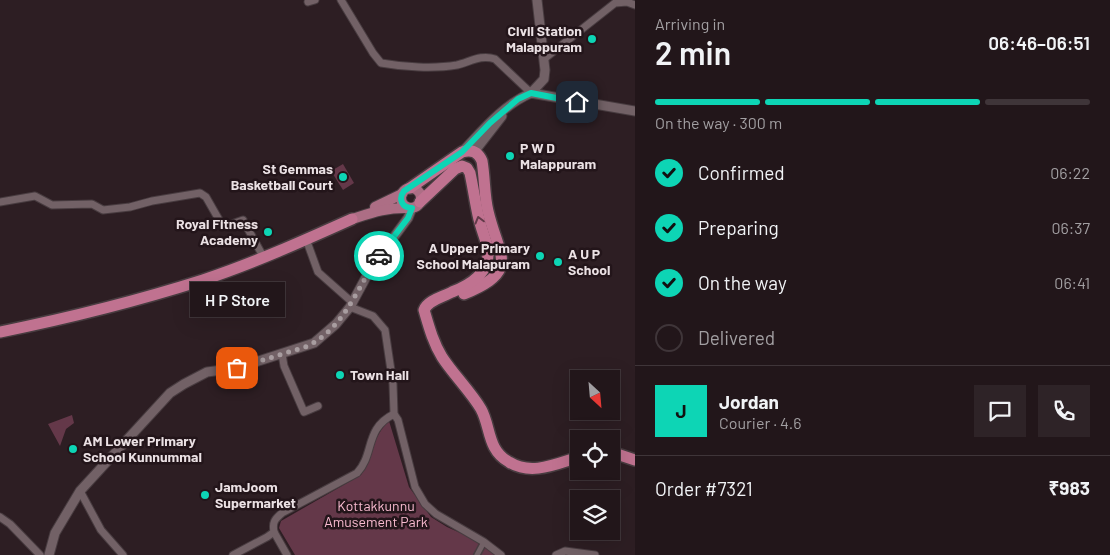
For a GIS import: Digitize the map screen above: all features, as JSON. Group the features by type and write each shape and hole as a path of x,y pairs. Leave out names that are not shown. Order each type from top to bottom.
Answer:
{"highway":[{"path":"406,191 468,152 479,156 482,161 488,211 501,252 501,264 498,274 487,283 438,304 429,310 427,320"},
{"path":"413,206 455,169 462,166 467,168 470,173 488,257 484,270 478,277 464,287 425,307 424,310 434,341 443,358 481,410 488,434 501,457 516,466 528,469 543,468 570,460"},
{"path":"0,332 124,304 204,279 264,258 352,219"},
{"path":"620,455 635,460"}],"main road":[{"path":"468,152 490,123 518,99 531,93 544,79 544,59 537,0"},
{"path":"531,93 635,111"},
{"path":"406,191 402,202 413,206"},
{"path":"49,555 55,533 80,491 170,393 207,372 237,368 314,343 336,324 351,305 371,268 408,218 413,206 421,195 419,192 406,191 352,219"},
{"path":"352,219 394,207 413,206"}],"street":[{"path":"342,0 381,63 406,66 442,66 457,65 482,57 489,57 495,60 531,93"},
{"path":"544,59 615,3 627,2 635,5"},
{"path":"0,202 35,196 52,205 92,204 103,210 130,207 152,201 200,193 206,197 222,225 226,226 243,220 264,258"},
{"path":"306,239 318,272 351,305 373,316 384,330 393,384 394,414 398,420 415,487 425,504 436,514 484,542 501,555"},
{"path":"282,354 284,366 304,412 318,406"},
{"path":"287,555 274,532 274,521 282,513 357,473 365,465 369,445 381,422 394,414"},
{"path":"80,491 101,530 123,555"},
{"path":"0,518 10,524 40,555"},
{"path":"233,555 274,532"},
{"path":"477,555 484,542"},
{"path":"556,555 566,551 595,555"}],"green space":[{"name":"St Gemmas Basketball Court","path":"343,164 354,183 343,190 331,171"},
{"path":"72,415 74,423 66,429 60,446 48,424"},
{"name":"Kottakkunnu Amusement Park","path":"389,421 409,487 431,517 447,527 483,543 498,555 295,555 279,528 281,521 361,475 379,433"}],"way so far":[{"path":"237,368 305,347 326,334 350,307 379,256"}],"place":[{"name":"Civil Station Malappuram","path":"592,39"},
{"name":"P W D Malappuram","path":"510,156"},
{"name":"St Gemmas Basketball Court","path":"343,177"},
{"name":"Royal Fitness Academy","path":"268,232"},
{"name":"A Upper Primary School Malapuram","path":"540,256"},
{"name":"A U P School","path":"558,262"},
{"name":"H P Store","path":"237,368"},
{"name":"Town Hall","path":"340,375"},
{"name":"AM Lower Primary School Kunnummal","path":"73,449"},
{"name":"JamJoom Supermarket","path":"205,495"}],"route":[{"path":"379,256 408,218 412,208 406,207 402,202 401,197 404,191 462,152 490,123 518,99 531,93 577,102"}]}
